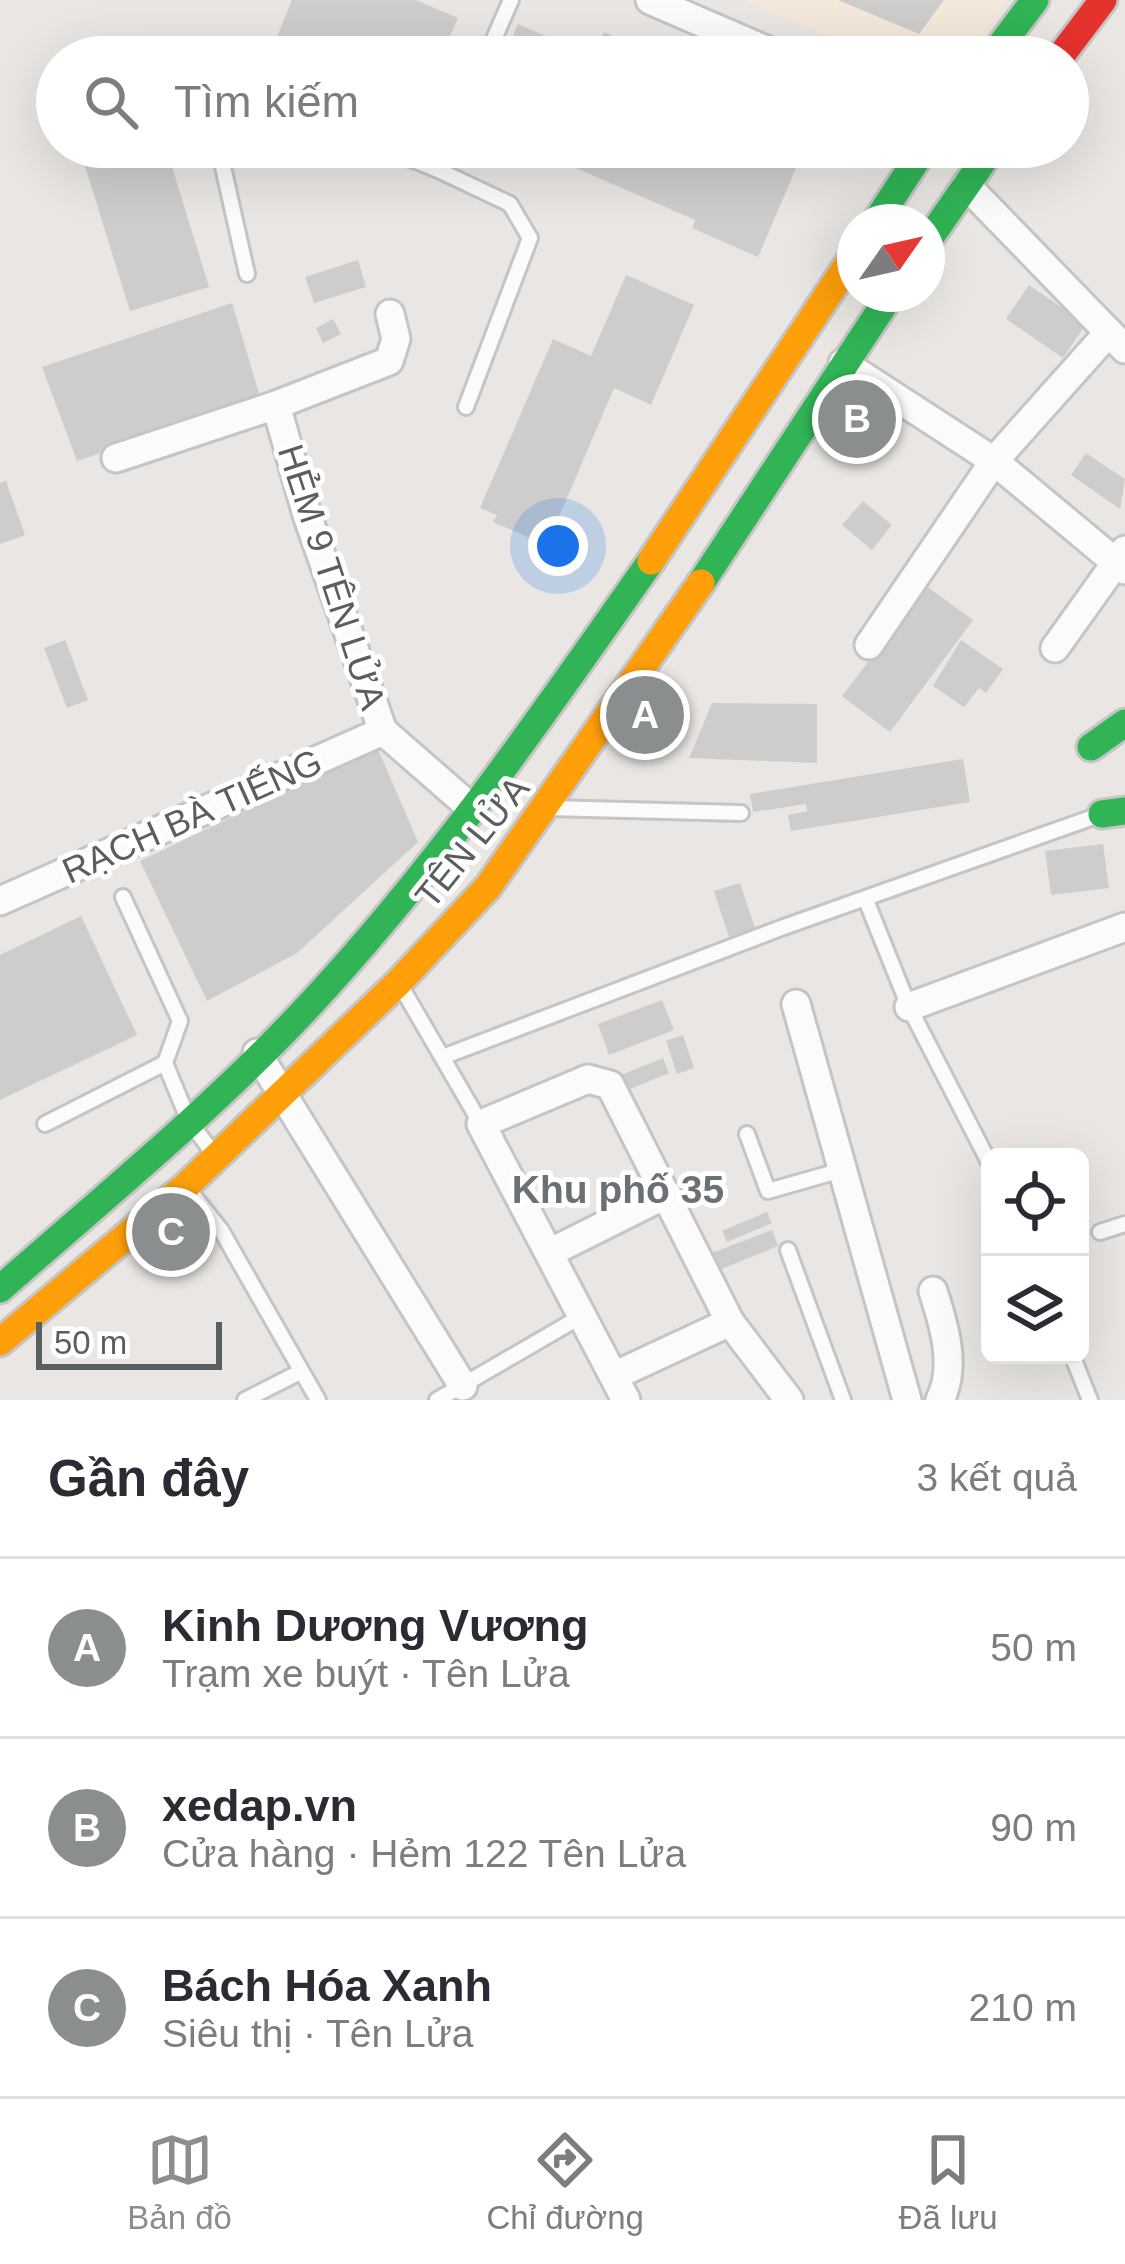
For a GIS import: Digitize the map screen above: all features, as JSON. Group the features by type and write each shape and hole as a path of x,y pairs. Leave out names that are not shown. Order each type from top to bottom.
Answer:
{"main road":[{"path":"1008,36 1035,0"},
{"path":"1076,36 1103,0"},
{"path":"888,204 911,168"},
{"path":"945,216 978,168"},
{"name":"TÊN LỬA","path":"0,1288 189,1121 343,967 470,806 688,511 837,282"},
{"name":"TÊN LỬA","path":"0,1342 186,1186 398,983 488,887 548,808 878,312"},
{"path":"1091,747 1125,723"}],"street":[{"path":"650,0 733,36"},
{"path":"869,645 994,461 1117,341 966,185"},
{"path":"276,405 389,361 396,339 390,314"},
{"path":"843,363 994,461 1122,560 1055,648"},
{"name":"HẺM 9 TÊN LỬA","path":"116,458 276,405 308,515 383,730 470,806"},
{"name":"RẠCH BÀ TIẾNG","path":"0,901 383,730"},
{"path":"909,1007 1125,927"},
{"path":"796,1004 907,1400"},
{"path":"257,1054 463,1386"},
{"path":"730,1322 621,1388 481,1124 588,1079 610,1085 730,1322 789,1400"},
{"path":"551,1252 667,1194"},
{"path":"933,1292 946,1333 942,1400"}],"lane":[{"path":"495,36 511,0"},
{"path":"223,168 247,274"},
{"path":"431,168 510,204 530,238 466,407"},
{"path":"548,808 740,813"},
{"path":"445,1056 1114,812"},
{"path":"123,897 180,1022 166,1063 189,1121 216,1157"},
{"path":"866,900 909,1007 982,1148"},
{"path":"398,983 481,1124"},
{"path":"45,1124 166,1063"},
{"path":"747,1134 768,1191 842,1170"},
{"path":"186,1186 221,1230 318,1400"},
{"path":"1100,1232 1125,1225"},
{"path":"788,1250 843,1400"},
{"path":"437,1400 580,1317"},
{"path":"1076,1364 1090,1400"},
{"path":"245,1400 300,1372"}],"shaded area":[{"path":"744,0 1008,0 981,36 827,36"}],"building":[{"path":"292,0 416,0 458,18 450,36 277,36"},
{"path":"838,0 944,0 919,34"},
{"path":"518,24 545,36 513,36"},
{"path":"86,168 172,168 209,287 130,311"},
{"path":"576,168 796,168 758,257 692,228 695,220"},
{"path":"358,260 366,287 314,303 305,277"},
{"path":"626,275 694,305 651,405 614,388 547,545 493,522 497,515 480,508 553,339 591,356"},
{"path":"1029,285 1086,324 1063,358 1006,319"},
{"path":"232,303 261,400 77,461 42,367"},
{"path":"333,319 341,334 323,343 316,328"},
{"path":"1086,453 1125,479 1120,509 1071,475"},
{"path":"6,481 25,535 0,544 0,483"},
{"path":"863,501 892,525 872,550 842,525"},
{"path":"926,586 973,620 890,732 842,696"},
{"path":"65,640 88,700 67,708 44,648"},
{"path":"961,640 1003,669 986,693 979,688 964,707 933,686"},
{"path":"712,703 817,704 817,763 689,758"},
{"path":"377,747 418,842 297,953 207,1001 140,861"},
{"path":"963,759 970,802 791,831 788,815 807,811 806,804 753,812 750,794"},
{"path":"1103,844 1109,888 1051,895 1045,851"},
{"path":"740,883 755,928 729,937 714,891"},
{"path":"81,916 137,1035 0,1100 0,955"},
{"path":"662,1000 674,1030 609,1055 598,1024"},
{"path":"683,1035 694,1068 677,1074 666,1041"},
{"path":"663,1058 669,1073 628,1090 621,1075"},
{"path":"767,1212 772,1223 727,1242 722,1231"},
{"path":"772,1230 778,1246 719,1270 712,1253"}],"traffic: fast":[{"path":"1008,36 1035,0"},
{"path":"888,204 911,168"},
{"path":"945,216 978,168"},
{"path":"701,583 879,312"},
{"path":"0,1289 231,1084 352,959 485,792 651,561"},
{"path":"1091,747 1125,723"},
{"path":"1102,814 1125,811"}],"traffic: slow":[{"path":"651,561 837,281"},
{"path":"0,1342 186,1186 398,983 488,887 701,583"}],"traffic: jam":[{"path":"1076,36 1103,0"}],"place":[{"name":"xedap.vn","path":"857,419"},
{"name":"Kinh Dương Vương","path":"645,715"},
{"name":"Bách Hóa Xanh","path":"171,1232"}],"district":[{"name":"Khu phố 35","path":"618,1189"}]}
